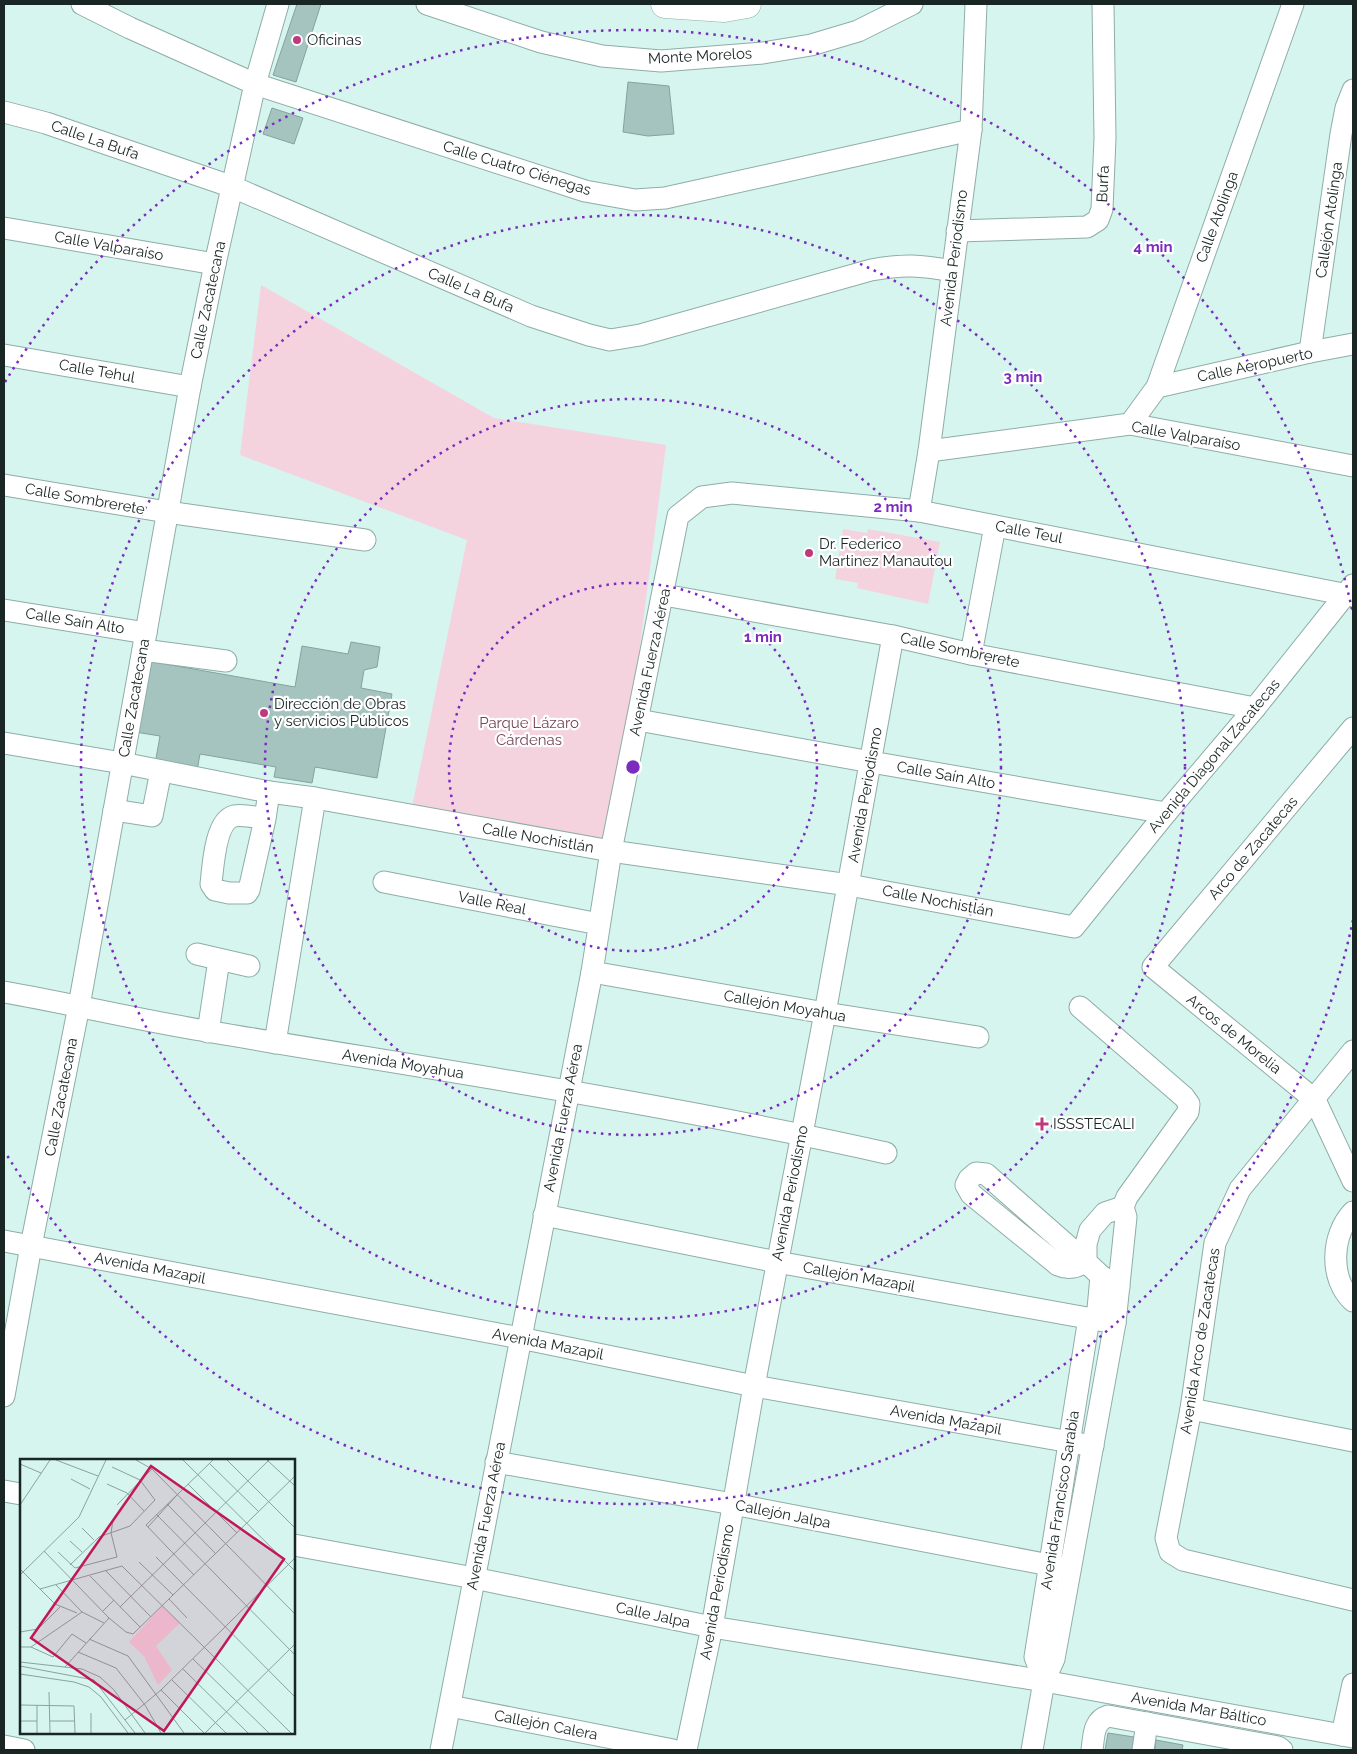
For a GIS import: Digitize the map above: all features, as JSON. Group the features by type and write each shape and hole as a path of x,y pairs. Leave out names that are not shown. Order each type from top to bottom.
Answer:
{"highway":[{"path":"664,4 724,8 747,4"}],"street":[{"name":"Calle Cuatro Ciénegas","path":"82,4 130,28 255,84 585,191 635,200 664,198 971,130"},
{"name":"Calle Zacatecana","path":"4,1396 31,1246 79,1006 190,387 255,84 278,4"},
{"name":"Monte Morelos","path":"427,4 541,42 602,56 661,60 763,53 811,45 858,31 912,4"},
{"name":"Avenida Periodismo","path":"919,511 929,451 971,130 976,4"},
{"name":"Burfa","path":"957,231 1087,227 1098,220 1102,209 1105,138 1103,4"},
{"name":"Calle Atolinga","path":"1130,424 1156,387 1293,4"},
{"name":"Callejón Atolinga","path":"1310,352 1341,134 1346,108 1353,90"},
{"name":"Calle La Bufa","path":"4,112 46,123 233,188 531,316 610,340 640,335 871,270 896,266 922,265 952,271"},
{"name":"Calle Valparaíso","path":"4,228 215,264"},
{"name":"Calle Aeropuerto","path":"1156,387 1353,344"},
{"name":"Calle Tehul","path":"4,355 190,387"},
{"name":"Calle Valparaíso","path":"929,451 1130,424 1353,466"},
{"name":"Calle Sombrerete","path":"4,485 167,512 365,540"},
{"name":"Calle Teul","path":"702,497 732,492 919,511 1351,592"},
{"name":"Avenida Fuerza Aérea","path":"441,1750 592,972 612,851 664,595 678,516 702,497"},
{"path":"972,654 995,526"},
{"name":"Avenida Diagonal Zacatecas","path":"1074,927 1166,813 1351,592"},
{"name":"Calle Sombrerete","path":"664,595 893,636 972,654 1255,708"},
{"name":"Calle Saín Alto","path":"4,610 226,661"},
{"name":"Avenida Periodismo","path":"686,1750 712,1627 777,1262 826,1014 893,636"},
{"name":"Calle Saín Alto","path":"638,720 1166,813"},
{"name":"Arco de Zacatecas","path":"1153,967 1353,728"},
{"name":"Calle Nochistlán","path":"4,743 122,763 269,792 315,798 612,851 849,884 1074,927"},
{"path":"114,810 152,816 161,771"},
{"path":"265,819 269,792"},
{"path":"276,1043 315,798"},
{"name":"Valle Real","path":"384,882 600,924"},
{"path":"197,954 249,966"},
{"path":"208,1032 219,960"},
{"name":"Arcos de Morelia","path":"1153,967 1315,1100"},
{"name":"Callejón Moyahua","path":"592,972 826,1014 978,1037"},
{"name":"Avenida Moyahua","path":"4,992 208,1032 568,1091 802,1134 886,1153"},
{"path":"1080,1008 1184,1097 1189,1104 1188,1112 1135,1184 1123,1207 1126,1218 1102,1275 1100,1320"},
{"path":"1353,1051 1315,1100 1353,1181"},
{"name":"Avenida Arco de Zacatecas","path":"1315,1100 1240,1189 1215,1242 1191,1409 1166,1538 1170,1552 1183,1560 1353,1600"},
{"path":"976,1174 986,1174 1102,1275 1076,1267 1066,1268 1058,1265 971,1194 966,1186 969,1179 976,1174"},
{"path":"1102,1275 1086,1244 1090,1230 1105,1213 1123,1207"},
{"path":"1353,1212 1348,1217 1338,1236 1335,1258 1339,1279 1353,1302"},
{"name":"Callejón Mazapil","path":"544,1215 777,1262 1100,1320"},
{"name":"Avenida Mazapil","path":"4,1241 520,1338 754,1386 1093,1446"},
{"name":"Avenida Francisco Sarabia","path":"1044,1681 1035,1657 1049,1565 1069,1441 1100,1320"},
{"name":"Avenida Francisco Sarabia","path":"1032,1750 1044,1681 1054,1659 1093,1446 1100,1320"},
{"path":"1191,1409 1353,1441"},
{"name":"Callejón Jalpa","path":"496,1462 733,1504 1070,1569"},
{"path":"4,1490 20,1494"},
{"name":"Calle Jalpa","path":"295,1545 474,1578 712,1627 1044,1681"},
{"name":"Avenida Mar Báltico","path":"1044,1681 1348,1736"},
{"path":"1348,1736 1353,1684"},
{"name":"Callejón Calera","path":"450,1706 673,1750"},
{"path":"1092,1750 1096,1725 1101,1718 1108,1716 1147,1723 1194,1741 1278,1747 1282,1750"},
{"path":"1143,1750 1147,1723"},
{"path":"4,1746 24,1750"}],"green space":[{"name":"Parque Lázaro Cárdenas","path":"261,285 494,418 666,445 614,847 411,812 467,540 240,455"},
{"path":"843,529 867,533 868,529 940,542 928,604 857,588 858,583 835,579"}],"building":[{"name":"Oficinas","path":"297,4 321,4 296,82 273,75"},
{"path":"628,82 669,86 674,134 648,136 623,132"},
{"path":"272,108 303,118 294,144 263,134"},
{"name":"Dirección de Obras y servicios Públicos","path":"351,642 380,647 377,667 364,670 361,688 392,694 377,778 315,767 312,783 274,777 276,767 200,754 197,771 155,764 160,736 135,732 148,661 295,687 302,646 348,654"},
{"path":"1108,1733 1134,1737 1132,1750 1105,1750"},
{"path":"1156,1740 1183,1745 1182,1750 1155,1750"}],"place":[{"name":"Oficinas","path":"297,40"},
{"name":"Dr. Federico Martinez Manautou","path":"809,553"},
{"name":"Dirección de Obras y servicios Públicos","path":"264,713"},
{"name":"ISSSTECALI","path":"1042,1124"}]}
